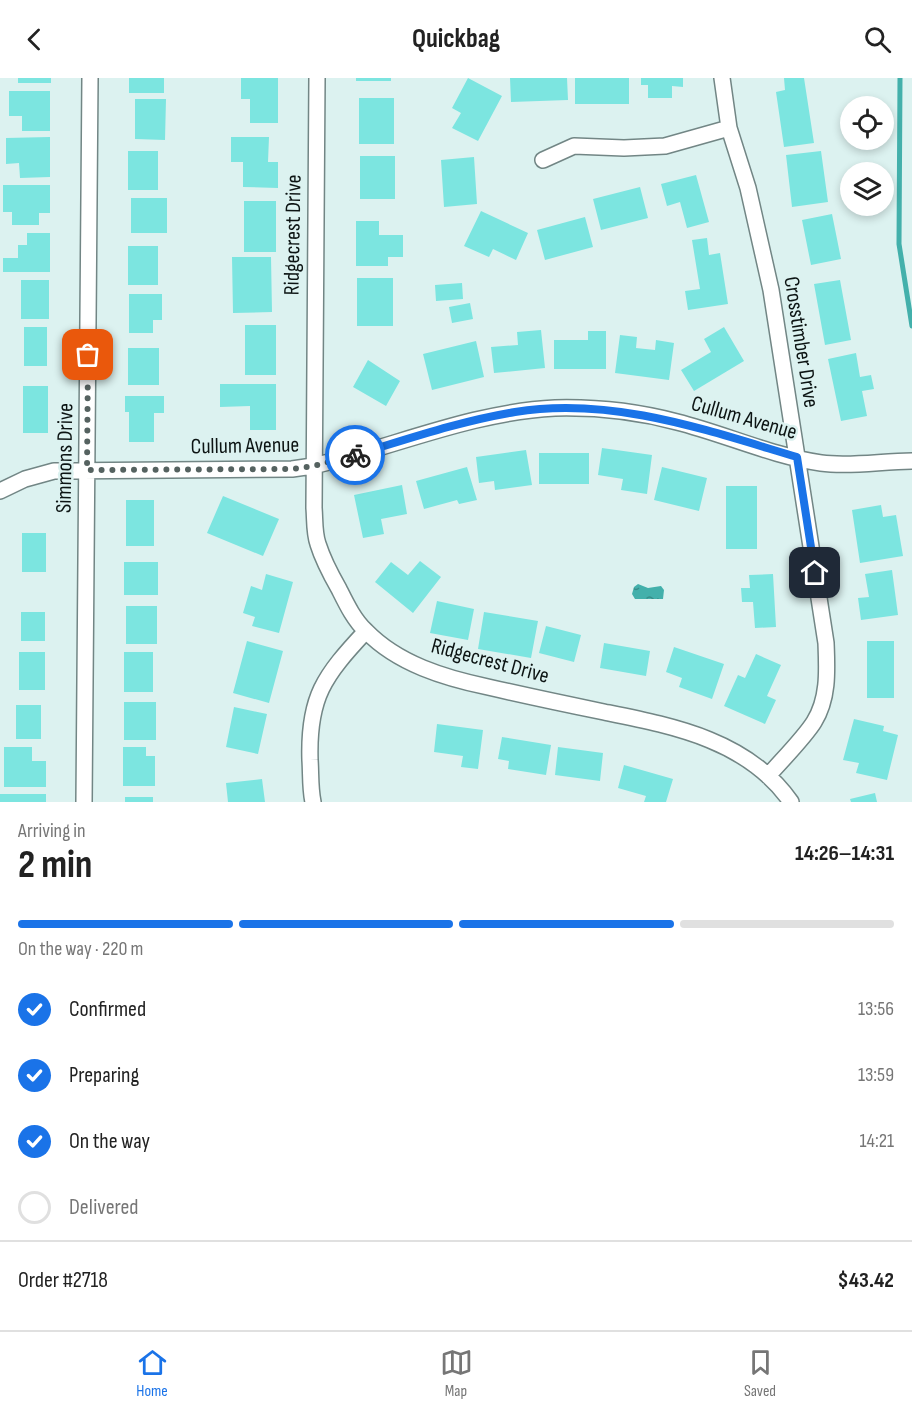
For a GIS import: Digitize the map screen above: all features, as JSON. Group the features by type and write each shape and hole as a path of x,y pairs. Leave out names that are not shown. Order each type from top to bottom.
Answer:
{"street":[{"name":"Simmons Drive","path":"84,802 90,78"},
{"name":"Ridgecrest Drive","path":"317,78 313,466 317,542 347,605 366,631 393,652 419,667 461,681 661,723 702,735 735,751 768,776 791,802"},
{"name":"Crosstimber Drive","path":"722,78 729,128 748,188 771,290 826,643 827,676 824,699 814,722 768,776"},
{"path":"543,160 574,146 624,148 665,146 729,128"},
{"name":"Cullum Avenue","path":"0,491 25,479 54,471 292,469 313,466 459,424 516,412 557,408 598,409 676,421 822,463 905,461"},
{"path":"313,802 309,730 318,693 339,660 366,631"}],"water":[{"path":"638,584 648,588 661,586 664,590 663,599 635,599 632,594 634,587"}],"building":[{"path":"18,78 51,78 51,83 18,83"},
{"path":"129,78 164,78 164,93 129,93"},
{"path":"241,78 278,78 278,123 250,123 250,99 241,99"},
{"path":"356,78 391,78 391,81 356,81"},
{"path":"468,78 502,96 478,141 452,128 461,113 452,108"},
{"path":"510,78 567,78 568,100 511,102"},
{"path":"575,78 629,78 629,104 575,104"},
{"path":"641,78 683,78 683,87 672,86 672,98 648,98 648,85 641,85"},
{"path":"784,78 804,78 814,143 784,147 776,92 785,90"},
{"path":"9,91 50,91 50,131 22,131 22,116 9,116"},
{"path":"359,98 394,98 394,144 359,144"},
{"path":"135,99 166,99 165,140 135,139"},
{"path":"50,137 50,177 20,178 19,163 6,164 6,138"},
{"path":"231,137 269,137 268,162 278,162 278,188 243,187 243,162 231,162"},
{"path":"128,151 158,151 158,190 128,190"},
{"path":"821,151 828,202 792,207 786,155"},
{"path":"360,156 395,156 395,199 360,199"},
{"path":"474,157 477,204 444,207 441,160"},
{"path":"696,175 709,222 687,228 680,202 667,206 661,184"},
{"path":"3,185 50,185 50,213 39,213 39,225 12,225 12,212 3,212"},
{"path":"640,187 648,218 601,230 593,199"},
{"path":"131,198 167,198 167,233 131,233"},
{"path":"244,201 276,201 276,252 244,252"},
{"path":"481,211 528,233 516,260 493,249 489,257 464,246"},
{"path":"832,214 841,259 811,265 802,220"},
{"path":"585,217 593,247 545,260 537,230"},
{"path":"356,221 379,221 379,235 403,235 403,257 388,257 388,266 356,266"},
{"path":"27,233 50,233 50,272 3,272 3,258 18,258 18,245 27,245"},
{"path":"707,238 709,255 720,253 728,304 688,310 685,291 700,289 692,240"},
{"path":"128,246 158,246 158,285 128,285"},
{"path":"232,257 271,257 272,312 233,313"},
{"path":"357,278 393,278 393,326 357,326"},
{"path":"21,280 49,280 49,319 21,319"},
{"path":"840,280 851,340 825,345 814,284"},
{"path":"462,283 463,299 436,301 435,285"},
{"path":"129,294 162,294 162,320 153,320 153,333 129,333"},
{"path":"470,303 473,319 452,323 449,307"},
{"path":"245,325 276,325 276,375 245,375"},
{"path":"24,327 47,327 47,366 24,366"},
{"path":"724,327 744,361 694,391 681,370 711,352 704,339"},
{"path":"541,330 545,368 494,373 491,347 518,345 517,332"},
{"path":"588,331 606,331 606,369 554,369 554,340 588,340"},
{"path":"620,335 637,337 636,348 655,350 656,340 674,343 669,380 615,373"},
{"path":"476,341 484,377 432,390 423,354"},
{"path":"128,348 159,348 159,385 128,385"},
{"path":"856,353 860,377 871,375 874,389 862,391 867,416 841,421 828,359"},
{"path":"368,360 400,381 386,406 353,387"},
{"path":"220,384 276,384 276,430 250,430 250,406 220,407"},
{"path":"23,386 48,386 48,433 23,433"},
{"path":"125,396 164,396 164,413 154,413 154,442 129,442 129,412 125,412"},
{"path":"602,448 652,455 647,494 621,490 623,479 598,475"},
{"path":"526,450 532,485 495,490 494,481 479,483 476,457"},
{"path":"539,453 589,453 589,484 539,484"},
{"path":"467,467 477,500 459,504 457,500 424,509 416,481"},
{"path":"662,467 707,478 699,511 654,500"},
{"path":"402,485 407,514 381,519 384,534 363,538 354,495"},
{"path":"726,486 757,486 757,549 726,549"},
{"path":"223,496 279,519 263,556 207,533"},
{"path":"126,500 154,500 154,546 126,546"},
{"path":"881,505 883,517 896,515 903,556 860,563 852,510"},
{"path":"22,533 46,533 46,572 22,572"},
{"path":"420,561 441,577 413,613 375,582 391,562 408,575"},
{"path":"124,562 158,562 158,595 124,595"},
{"path":"892,570 898,615 861,620 858,598 869,597 865,574"},
{"path":"266,574 293,582 279,633 252,626 255,617 243,613 251,586 262,590"},
{"path":"773,574 776,627 755,628 753,602 742,602 741,588 750,588 749,575"},
{"path":"437,601 474,609 468,640 430,633"},
{"path":"126,606 157,606 157,644 126,644"},
{"path":"21,612 45,612 45,641 21,641"},
{"path":"484,612 538,621 531,658 478,649"},
{"path":"546,626 581,635 574,662 539,653"},
{"path":"247,641 283,651 269,703 233,693"},
{"path":"867,641 894,641 894,698 867,698"},
{"path":"604,643 650,651 646,676 600,668"},
{"path":"674,647 724,664 712,699 679,687 682,678 666,672"},
{"path":"19,652 45,652 45,690 19,690"},
{"path":"124,652 153,652 153,692 124,692"},
{"path":"756,654 781,665 767,696 776,700 765,724 724,706 738,675 745,678"},
{"path":"124,702 156,702 156,740 124,740"},
{"path":"16,705 41,705 41,739 16,739"},
{"path":"234,707 267,714 258,754 226,747"},
{"path":"854,719 884,726 883,731 898,735 887,780 856,773 859,763 843,760"},
{"path":"437,724 483,730 478,769 461,767 463,756 434,752"},
{"path":"502,737 551,745 546,775 508,769 509,761 498,759"},
{"path":"4,747 32,747 32,761 46,761 46,787 4,787"},
{"path":"123,747 146,747 146,756 155,756 155,786 123,786"},
{"path":"558,747 603,753 600,781 555,775"},
{"path":"624,765 673,779 666,802 644,802 646,796 618,788"},
{"path":"262,779 265,802 228,802 226,783"},
{"path":"875,793 877,802 851,802 850,799"},
{"path":"0,794 46,794 46,802 0,802"},
{"path":"125,797 153,797 153,802 125,802"}],"waterway":[{"path":"900,78 899,244 912,326"}],"way so far":[{"path":"88,355 87,470 292,469 355,455"}],"route":[{"path":"355,455 459,424 516,412 557,408 598,409 676,421 797,457 815,573"}]}
